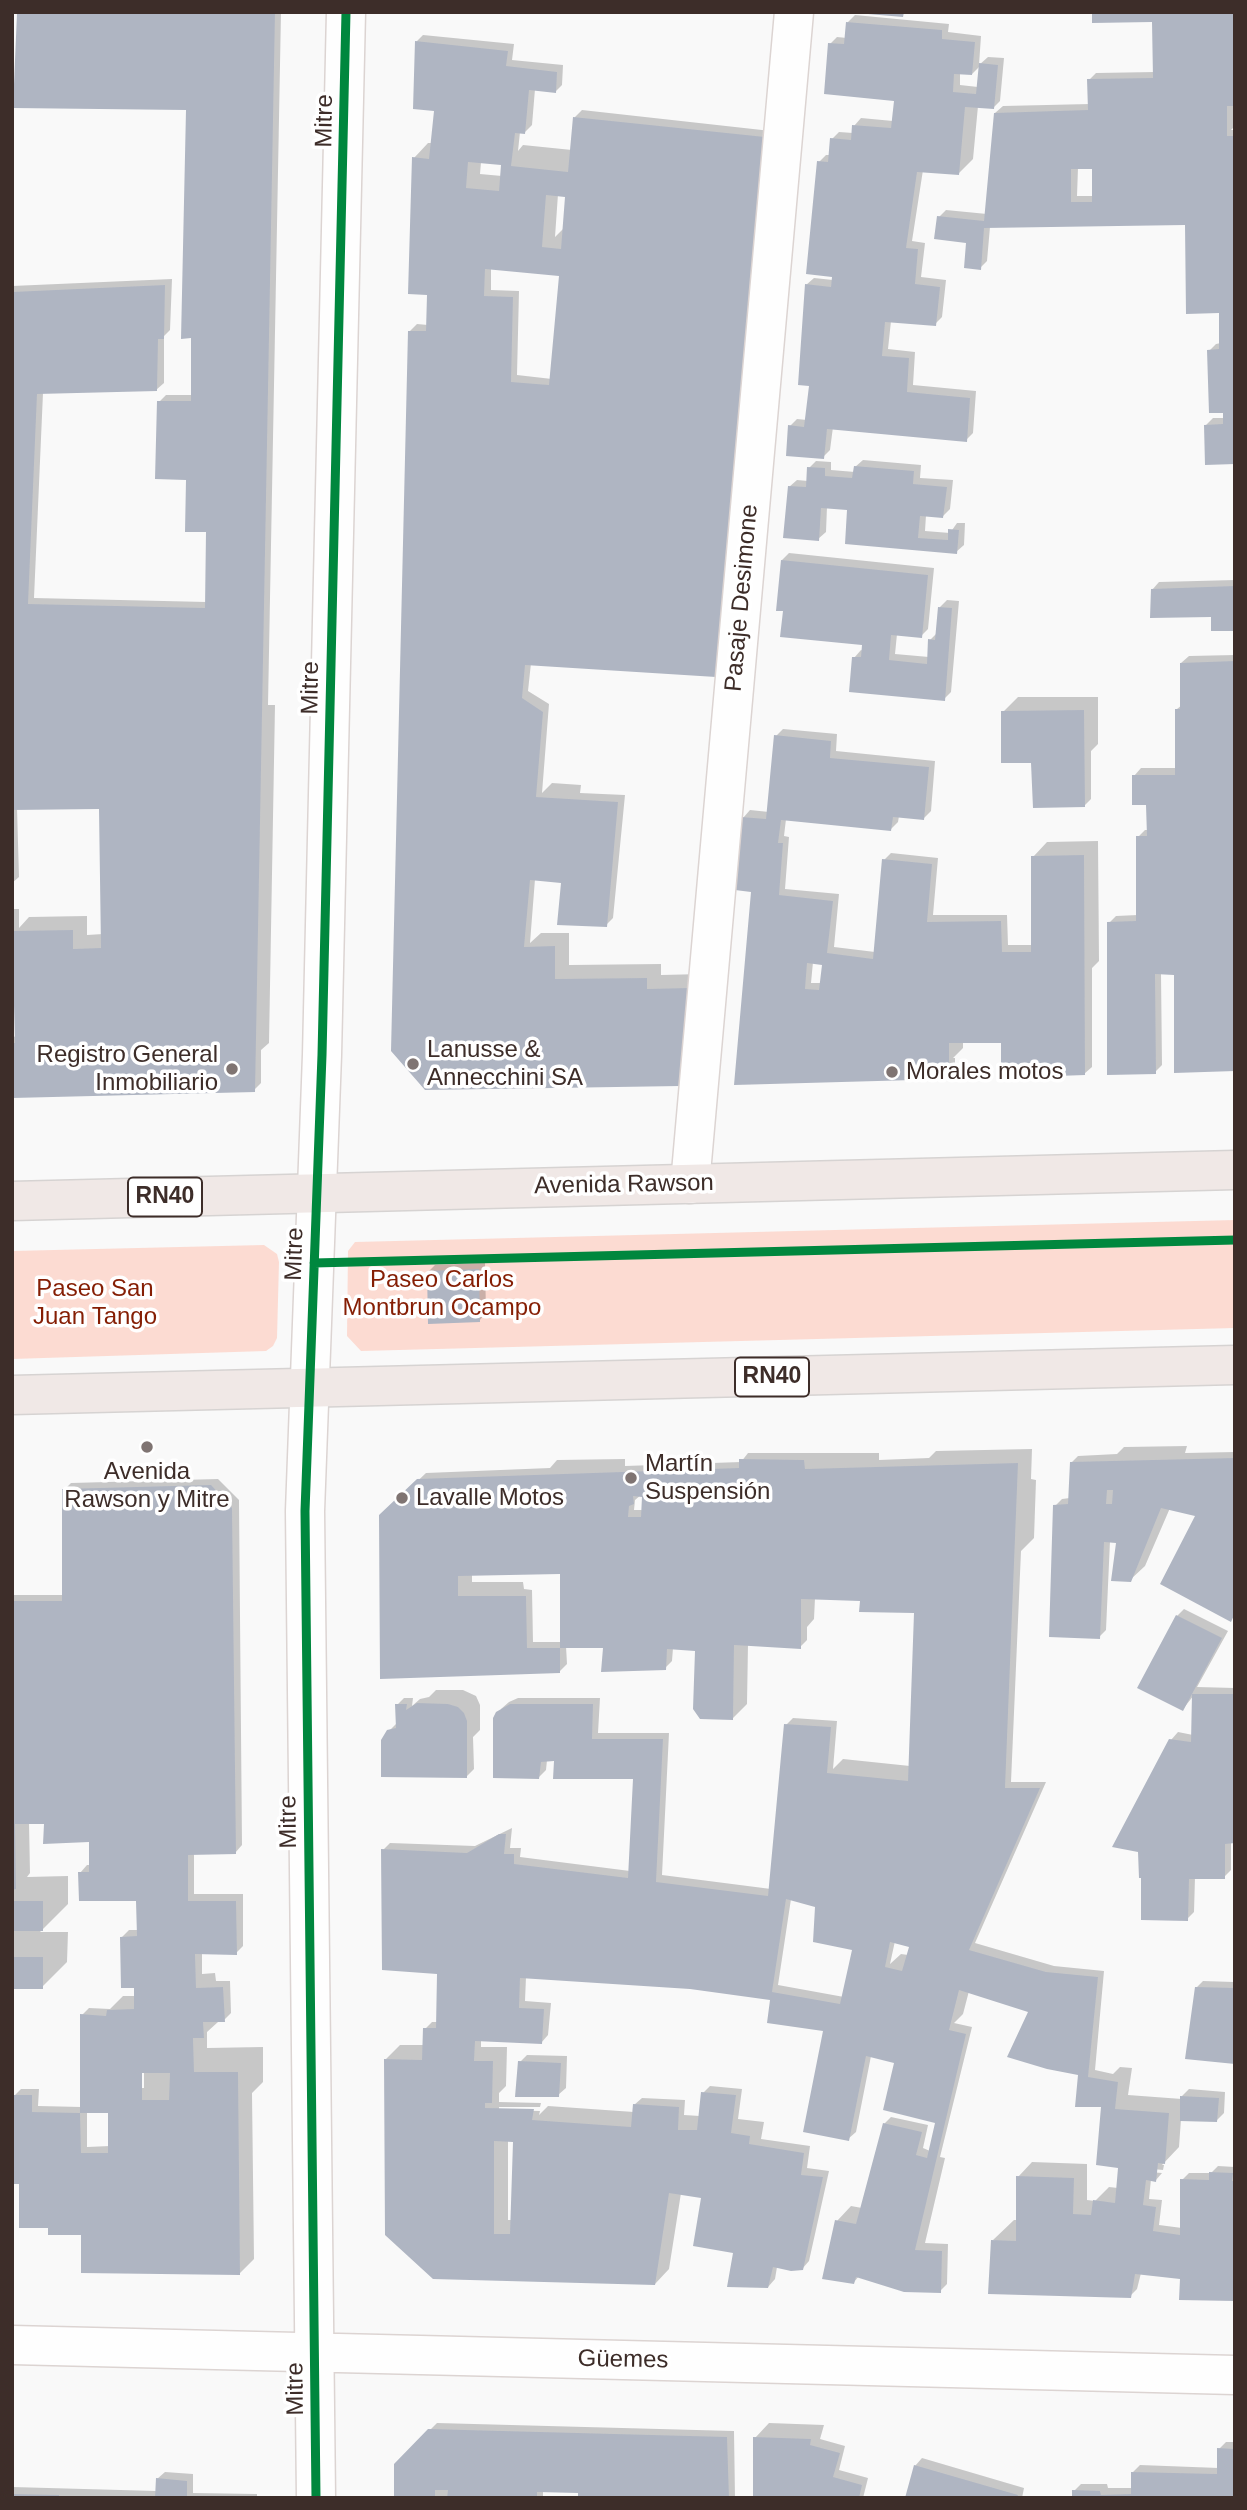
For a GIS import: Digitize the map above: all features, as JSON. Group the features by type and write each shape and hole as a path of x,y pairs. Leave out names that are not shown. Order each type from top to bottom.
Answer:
{"main road":[{"name":"Avenida Rawson","path":"12,1201 1235,1170"},
{"name":"RN40","path":"12,1395 1235,1365"}],"street":[{"name":"Mitre","path":"316,2498 305,1511 317,1193 346,12"},
{"name":"Pasaje Desimone","path":"691,1184 793,12"},
{"name":"Güemes","path":"12,2345 1235,2375"}],"green space":[{"name":"Paseo Carlos Montbrun Ocampo","path":"1235,1220 1235,1328 361,1351 347,1336 348,1251 355,1242"},
{"name":"Paseo San Juan Tango","path":"264,1245 277,1254 279,1262 277,1338 273,1346 266,1351 12,1359 12,1251"}],"building":[{"path":"275,12 255,1092 12,1098 12,1043 15,1043 12,931 73,930 73,949 101,948 99,809 12,810 12,292 165,285 164,339 158,339 157,391 37,394 28,604 205,608 206,532 185,532 186,480 155,479 157,401 191,401 191,338 181,339 186,110 13,108 17,13"},
{"path":"868,12 904,12 903,17"},
{"path":"1092,12 1235,12 1235,106 1227,106 1227,136 1235,136 1235,464 1205,465 1204,425 1223,424 1223,413 1209,413 1207,350 1219,349 1219,313 1186,314 1185,225 984,228 981,270 964,268 966,243 934,239 937,216 984,221 994,113 1088,110 1087,79 1153,78 1152,22 1092,23","holes":["1071,169 1092,169 1092,202 1071,202"]},
{"path":"846,22 942,30 942,39 975,42 972,75 954,74 953,92 976,94 979,63 998,65 994,109 965,107 959,175 917,172 906,248 918,249 915,284 940,287 936,326 885,322 882,356 909,358 907,392 970,398 967,442 827,429 824,459 786,456 788,425 804,427 809,386 798,385 805,284 831,287 832,277 806,274 817,161 828,162 830,138 851,140 852,125 891,128 894,101 824,94 828,43 844,44"},
{"path":"415,41 508,51 506,66 557,72 556,93 529,90 525,134 515,133 511,166 568,172 573,117 765,137 716,677 525,665 522,698 543,712 536,797 618,802 607,927 557,925 561,883 530,880 524,947 555,946 555,979 647,978 647,989 689,988 680,1086 425,1090 391,1051 408,331 426,331 427,295 408,294 412,157 429,159 434,111 413,109","holes":["468,162 501,165 499,191 466,188","546,195 565,197 561,249 542,247","485,269 559,276 549,385 511,382 513,297 484,296"]},
{"path":"854,466 914,471 913,484 947,487 943,518 920,516 918,538 948,540 948,529 959,530 957,554 845,544 847,510 821,508 819,541 783,538 788,486 806,487 807,467 825,468 825,476 852,478"},
{"path":"781,560 928,575 922,638 891,635 889,660 927,664 928,639 935,640 938,607 952,608 945,701 849,692 852,657 861,657 862,645 780,637 783,611 776,611"},
{"path":"1235,586 1235,631 1211,631 1211,617 1150,618 1151,589"},
{"path":"1235,661 1235,1071 1174,1073 1174,975 1155,974 1156,1074 1107,1075 1107,922 1136,921 1136,836 1147,836 1146,805 1132,805 1132,775 1175,775 1175,709 1180,709 1180,663"},
{"path":"1084,710 1085,807 1033,808 1031,763 1001,763 1001,711"},
{"path":"774,735 831,741 830,758 929,767 924,820 893,817 891,831 781,820 778,843 783,843 779,895 833,901 827,953 873,959 882,859 932,864 927,922 1001,921 1002,952 1031,952 1031,856 1084,855 1085,1075 1001,1078 1001,1043 949,1043 949,1079 734,1085 751,892 735,890 741,817 766,819","holes":["807,963 822,965 819,990 805,989"]},
{"path":"479,1269 480,1322 428,1324 427,1271"},
{"path":"1235,1458 1235,1613 1231,1622 1160,1584 1195,1516 1161,1508 1131,1582 1111,1581 1116,1543 1104,1542 1100,1639 1049,1637 1053,1505 1068,1504 1070,1462","holes":["1107,1490 1113,1490 1112,1504 1106,1504"]},
{"path":"739,1459 804,1460 805,1469 1018,1463 1005,1788 1040,1788 969,1950 1046,1972 1098,1977 1088,2077 1118,2082 1115,2109 1169,2113 1165,2164 1158,2163 1156,2182 1146,2180 1143,2205 1156,2207 1153,2231 1180,2235 1180,2179 1209,2180 1209,2172 1233,2173 1235,2301 1179,2300 1180,2279 1135,2274 1131,2298 988,2294 991,2240 1016,2241 1016,2176 1074,2178 1073,2214 1091,2215 1093,2200 1115,2203 1118,2168 1096,2165 1101,2107 1075,2107 1078,2075 1007,2057 1028,2012 959,1990 949,2030 966,2034 915,2250 942,2251 941,2293 904,2292 856,2277 854,2284 822,2279 835,2220 856,2224 883,2123 922,2132 916,2155 927,2158 935,2123 883,2110 894,2063 866,2056 849,2141 803,2132 823,2031 767,2023 770,2000 690,1989 520,1978 519,2008 544,2009 542,2044 475,2041 474,2061 493,2061 492,2103 485,2103 485,2108 534,2109 532,2120 631,2127 633,2104 679,2107 678,2130 697,2130 701,2092 736,2095 731,2133 750,2136 749,2144 804,2153 801,2175 823,2177 803,2270 791,2271 773,2267 768,2288 727,2287 733,2253 693,2246 701,2198 669,2193 655,2285 433,2279 385,2235 384,2059 422,2060 423,2028 436,2028 437,1974 382,1970 381,1849 467,1853 499,1834 506,1834 504,1854 514,1854 514,1864 628,1878 633,1779 553,1779 554,1761 541,1762 539,1779 493,1778 493,1718 496,1712 510,1704 593,1704 592,1739 663,1739 656,1882 768,1896 784,1724 831,1727 827,1773 908,1781 914,1613 859,1612 860,1601 801,1599 801,1649 734,1645 733,1720 700,1719 693,1709 695,1651 667,1649 666,1670 601,1672 603,1648 560,1648 560,1673 380,1679 379,1515 417,1479 739,1468","holes":["633,1496 642,1497 641,1517 628,1517 629,1506 634,1504","560,1574 560,1648 527,1648 526,1596 458,1596 458,1576","786,1899 815,1907 813,1942 852,1950 840,2004 772,1992","890,1942 909,1947 902,1971 885,1967","494,2141 513,2142 510,2234 494,2234"]},
{"path":"211,1485 232,1508 236,1854 188,1855 188,1901 236,1901 237,1955 195,1954 196,1988 223,1987 225,2022 203,2022 204,2038 193,2038 194,2072 238,2072 240,2275 81,2273 81,2235 48,2235 48,2228 19,2228 19,2184 12,2184 12,2095 32,2095 32,2112 80,2113 80,2014 106,2016 107,2010 134,2009 134,1988 121,1988 120,1937 137,1936 136,1901 79,1901 78,1872 89,1872 89,1842 43,1844 44,1824 15,1824 16,1889 12,1890 12,1601 62,1601 62,1489","holes":["142,2073 170,2073 169,2100 142,2100","80,2113 108,2113 108,2153 81,2153"]},
{"path":"1176,1615 1222,1638 1183,1711 1137,1688"},
{"path":"1192,1694 1235,1694 1235,1843 1225,1844 1225,1879 1189,1879 1188,1921 1141,1920 1138,1852 1112,1847 1169,1739 1191,1742"},
{"path":"417,1703 448,1704 458,1707 464,1713 467,1721 467,1778 381,1777 381,1740 387,1730 396,1728 395,1704 407,1704 406,1710"},
{"path":"12,1901 43,1901 43,1931 12,1931"},
{"path":"12,1957 43,1957 43,1989 12,1989"},
{"path":"1195,1987 1235,1988 1235,2064 1185,2059"},
{"path":"518,2061 561,2063 559,2097 515,2097"},
{"path":"1180,2096 1219,2098 1217,2122 1180,2121"},
{"path":"428,2429 727,2437 729,2498 578,2498 578,2493 537,2492 537,2498 447,2498 448,2490 435,2490 435,2498 394,2498 394,2464"},
{"path":"753,2437 811,2439 810,2445 840,2453 833,2477 862,2485 859,2498 753,2498"},
{"path":"1217,2448 1235,2449 1235,2498 1072,2498 1072,2490 1100,2491 1101,2495 1131,2494 1131,2472 1217,2474"},
{"path":"914,2465 1018,2495 1017,2498 905,2498"},
{"path":"156,2478 187,2481 187,2498 155,2498"},
{"path":"12,2494 59,2495 59,2498 12,2498"}],"cycle path":[{"path":"316,2498 305,1511 322,1055 346,12"},
{"path":"314,1263 1235,1240"}],"place":[{"name":"Lanusse & Annecchini SA","path":"413,1064"},
{"name":"Registro General Inmobiliario","path":"232,1069"},
{"name":"Morales motos","path":"892,1072"},
{"name":"Avenida Rawson y Mitre","path":"147,1447"},
{"name":"Martín Suspensión","path":"631,1478"},
{"name":"Lavalle Motos","path":"402,1498"}]}
